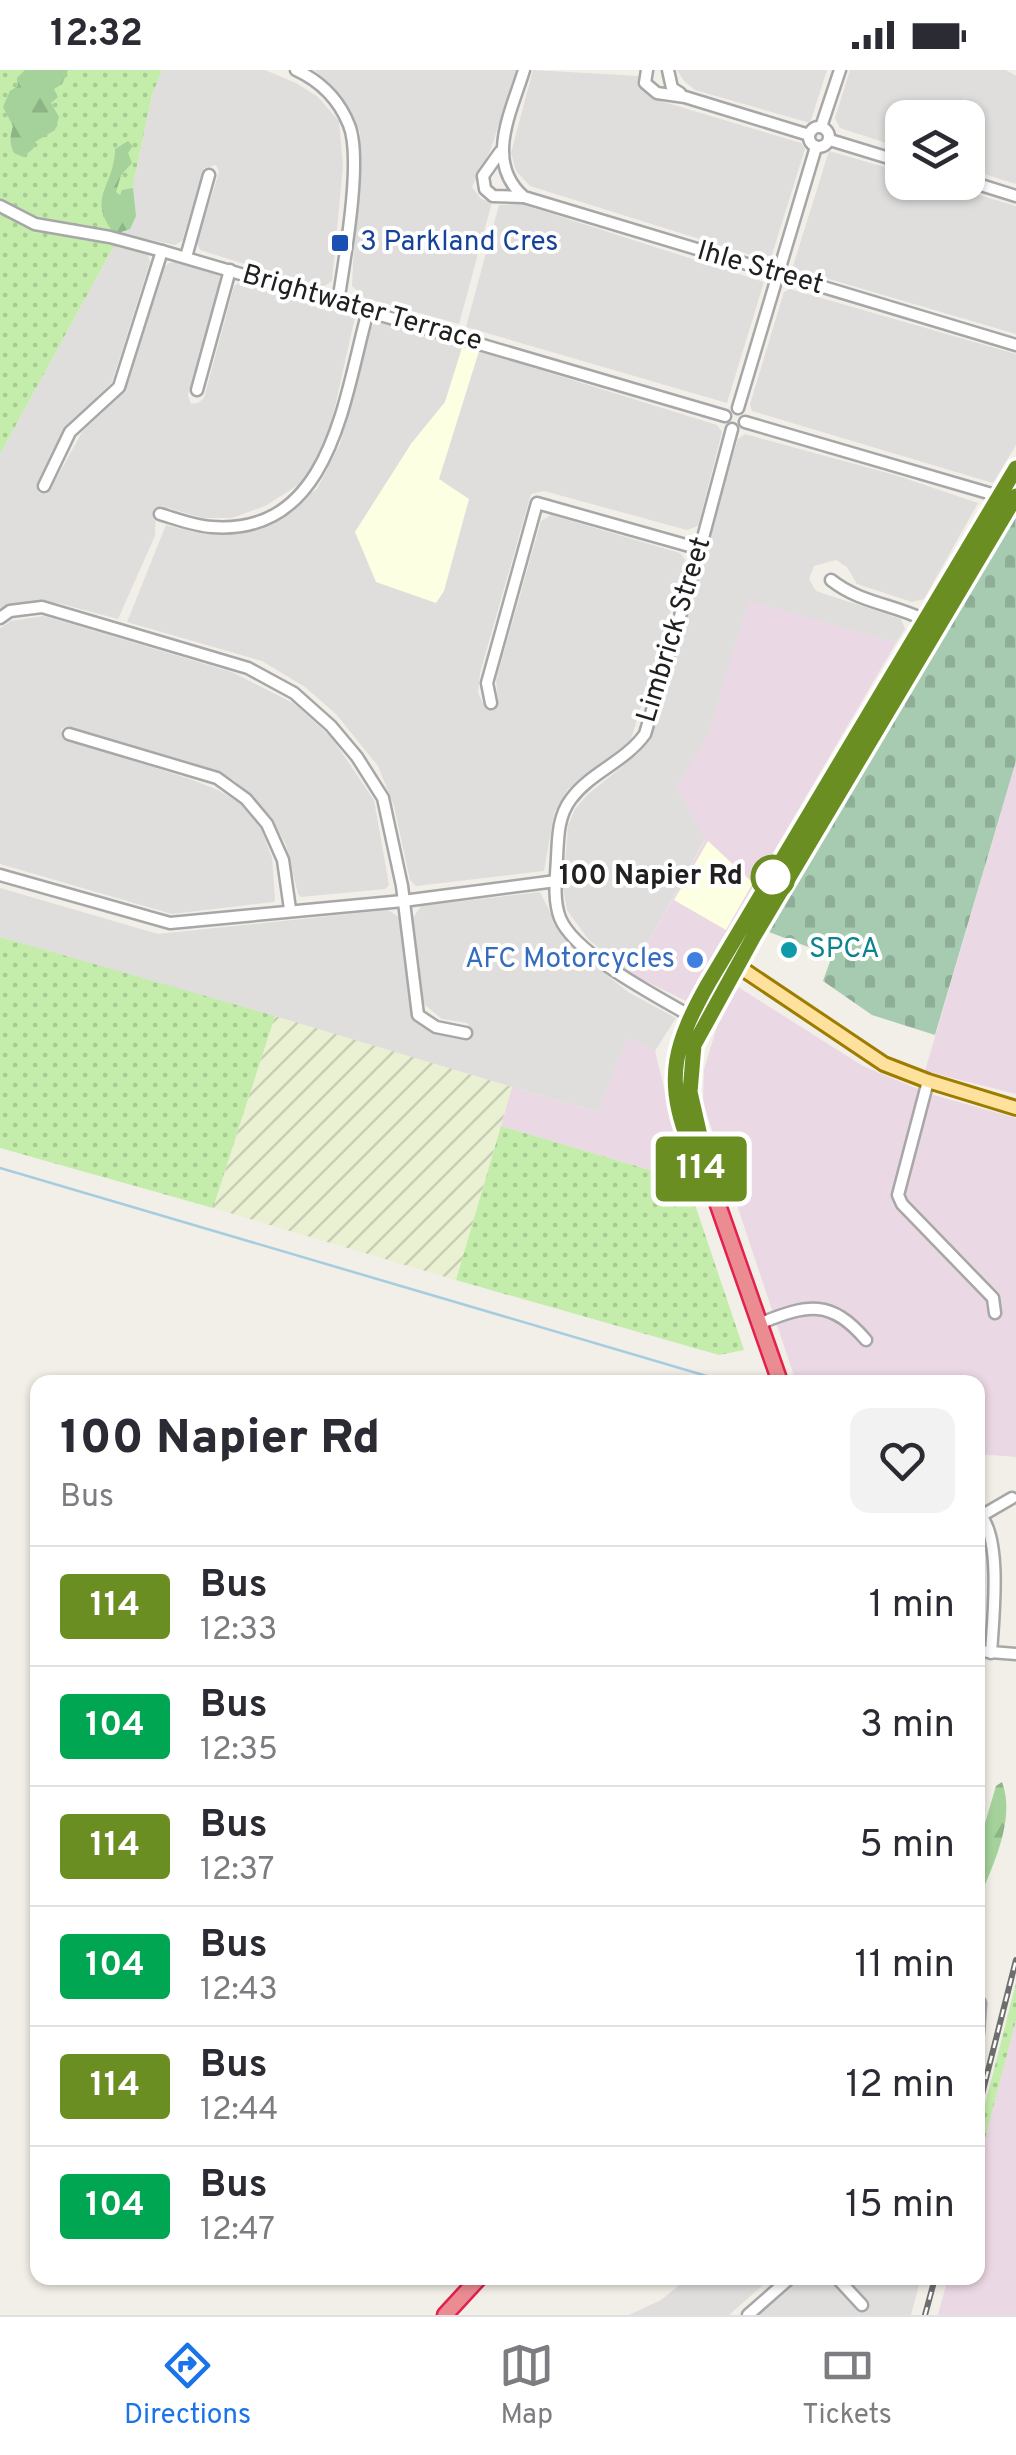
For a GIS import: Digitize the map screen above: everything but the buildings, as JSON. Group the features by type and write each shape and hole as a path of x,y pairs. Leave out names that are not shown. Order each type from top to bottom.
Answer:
{"highway":[{"path":"778,1375 711,1184 688,1080 697,1019 1009,498 1016,468"},
{"path":"882,708 925,620 1009,498"},
{"path":"448,2315 473,2285"}],"main road":[{"path":"731,961 866,1053 928,1082 1016,1108"}],"street":[{"path":"296,70 325,88 350,127 354,152 338,302"},
{"path":"524,70 501,150 483,176 484,189 493,196 524,197"},
{"path":"647,70 644,83 649,90 685,96 809,135"},
{"path":"668,70 672,88 685,96"},
{"path":"821,127 840,70"},
{"path":"821,127 827,130 830,140 816,147 809,135 821,127"},
{"path":"830,140 885,157"},
{"path":"738,408 816,147"},
{"name":"Ihle Street","path":"501,150 509,182 524,197 1016,345"},
{"path":"186,257 209,175"},
{"path":"985,186 1016,196"},
{"name":"Brightwater Terrace","path":"0,206 35,224 162,250 725,416"},
{"path":"44,486 70,432 119,386 162,250"},
{"path":"197,390 230,270"},
{"path":"160,514 208,527 244,525 276,513 300,496 329,452 368,311"},
{"path":"738,408 745,414 745,422 732,429 725,416 730,409 738,408"},
{"path":"745,422 1009,498"},
{"name":"Limbrick Street","path":"697,1019 629,982 571,934 559,916 559,829 567,804 584,786 628,754 645,734 732,429"},
{"path":"491,703 487,683 537,503 700,549"},
{"path":"832,580 850,595 908,611 925,620"},
{"path":"0,618 10,611 42,607 248,668 294,693 332,726 382,798 403,901 418,1014 436,1027 466,1033"},
{"path":"70,734 217,778 246,799 268,824 283,860 290,909"},
{"path":"0,875 170,923 403,901 556,881"},
{"path":"928,1082 898,1195 902,1204 994,1298 995,1313"},
{"path":"761,1323 817,1307 850,1320 866,1340"},
{"path":"985,1511 1012,1498"},
{"path":"985,1523 990,1531 991,1653"},
{"path":"985,1652 1016,1654"},
{"path":"748,2315 782,2285"},
{"path":"843,2285 862,2305"}],"shaded area":[{"path":"162,70 265,70 318,97 339,121 343,166 332,281 321,288 200,250 197,243 219,172 216,165 204,168 182,241 175,245 123,234 152,95"},
{"path":"314,70 516,70 491,149 472,187 481,199 492,202 459,324 365,298 352,286 360,132 333,86"},
{"path":"533,70 638,76 641,89 654,99 801,143 805,149 770,261 530,186 516,171 511,153"},
{"path":"677,70 827,70 810,123 695,90"},
{"path":"850,70 1006,70 1016,76 1016,184 985,174 985,100 885,100 885,143 840,128 835,118"},
{"path":"829,151 885,167 885,200 985,200 985,197 1016,206 1016,334 795,269"},
{"path":"521,204 764,282 727,403 466,327 499,205"},
{"path":"114,246 148,254 150,262 112,382 65,430 36,486 39,493 46,494 51,488 82,432 122,394 163,268 169,263 217,273 221,279 188,395 191,404 204,398 234,286 242,281 353,314 330,429 303,482 265,506 232,518 203,518 161,506 156,509 155,536 118,619 58,603 33,601 0,608 0,454"},
{"path":"790,289 1016,354 1016,445 993,483 752,411 750,404 784,292"},
{"path":"379,320 463,345 445,402 411,444 355,532 438,479 479,351 717,425 722,432 698,526 687,530 544,491 531,494 480,673 478,693 486,709 492,710 498,703 496,680 541,521 551,515 680,553 686,561 631,739 622,751 568,789 554,813 544,871 416,886 410,880 394,806 378,766 336,714 305,687 262,661 127,622 166,525 202,534 240,530 266,521 317,489 340,444 370,328"},
{"path":"463,345 479,351 439,479 469,499 444,591 436,603 376,582 355,532 411,444 445,402"},
{"path":"745,434 895,475 978,503 924,599 912,602 857,584 847,567 836,560 814,566 809,579 816,591 901,619 905,629 896,643 749,602 707,739 675,790 705,839 631,974 588,939 567,910 563,887 568,826 587,795 639,753 649,737 738,439"},
{"path":"749,601 896,643 686,1001 631,974 705,840 675,790 707,738"},
{"path":"44,616 232,672 295,704 332,738 374,800 389,885 385,889 301,897 286,845 271,817 234,780 208,768 68,726 61,729 62,738 193,780 241,804 261,829 272,858 274,902 172,914 0,864 0,628 11,621"},
{"path":"1016,761 1016,1094 925,1071"},
{"path":"708,841 753,883 726,930 674,900"},
{"path":"0,888 158,934 388,910 399,917 408,992 416,1015 435,1031 466,1038 472,1030 467,1023 442,1019 425,1005 420,995 413,918 421,906 540,892 558,928 588,960 628,992 676,1018 655,1051 628,1038 598,1112 0,937"},
{"path":"738,987 863,1066 930,1094 1016,1118 1016,1457 985,1455 985,1375 794,1375 703,1103 704,1069 717,1027"},
{"path":"275,1016 512,1087 456,1280 213,1208"},
{"path":"628,1037 655,1051 687,1181 501,1126 512,1087 598,1112"},
{"path":"1016,2020 1016,2315 938,2315 946,2285 985,2285 985,2139"},
{"path":"679,2285 763,2285 729,2315 629,2315 661,2300"},
{"path":"790,2285 838,2285 864,2311 868,2306 865,2300 851,2285 919,2285 911,2315 755,2315"}],"green space":[{"path":"0,70 162,70 152,95 123,233 148,239 144,254 114,246 0,454"},
{"path":"25,70 68,70 62,84 54,89 58,97 51,103 59,117 55,130 35,142 23,157 12,149 13,126 3,107"},
{"path":"128,141 133,146 128,153 132,163 121,175 116,192 120,195 122,190 133,188 136,216 130,229 115,234 106,222 102,201 115,149"},
{"path":"1016,511 1016,761 935,1035 872,1015 823,981 832,956 769,932"},
{"path":"0,937 275,1016 213,1208 0,1148"},
{"path":"501,1126 687,1181 744,1350 719,1355 456,1280"},
{"path":"1002,1782 1006,1796 1005,1827 985,1884 985,1823 996,1786"},
{"path":"1016,1983 1016,2020 985,2139 985,2105"}],"waterway":[{"path":"0,1168 703,1375"}],"railway":[{"path":"985,2082 1016,1960"},
{"path":"925,2315 933,2285"}],"bus line":[{"name":"114","path":"1016,468 690,1016 677,1054 675,1098 689,1141 711,1184 688,1080 694,1045 754,936 1016,496"}],"place":[{"name":"3 Parkland Cres","path":"340,243"},
{"name":"100 Napier Rd","path":"773,877"},
{"name":"SPCA","path":"789,950"},
{"name":"AFC Motorcycles","path":"695,960"}]}
